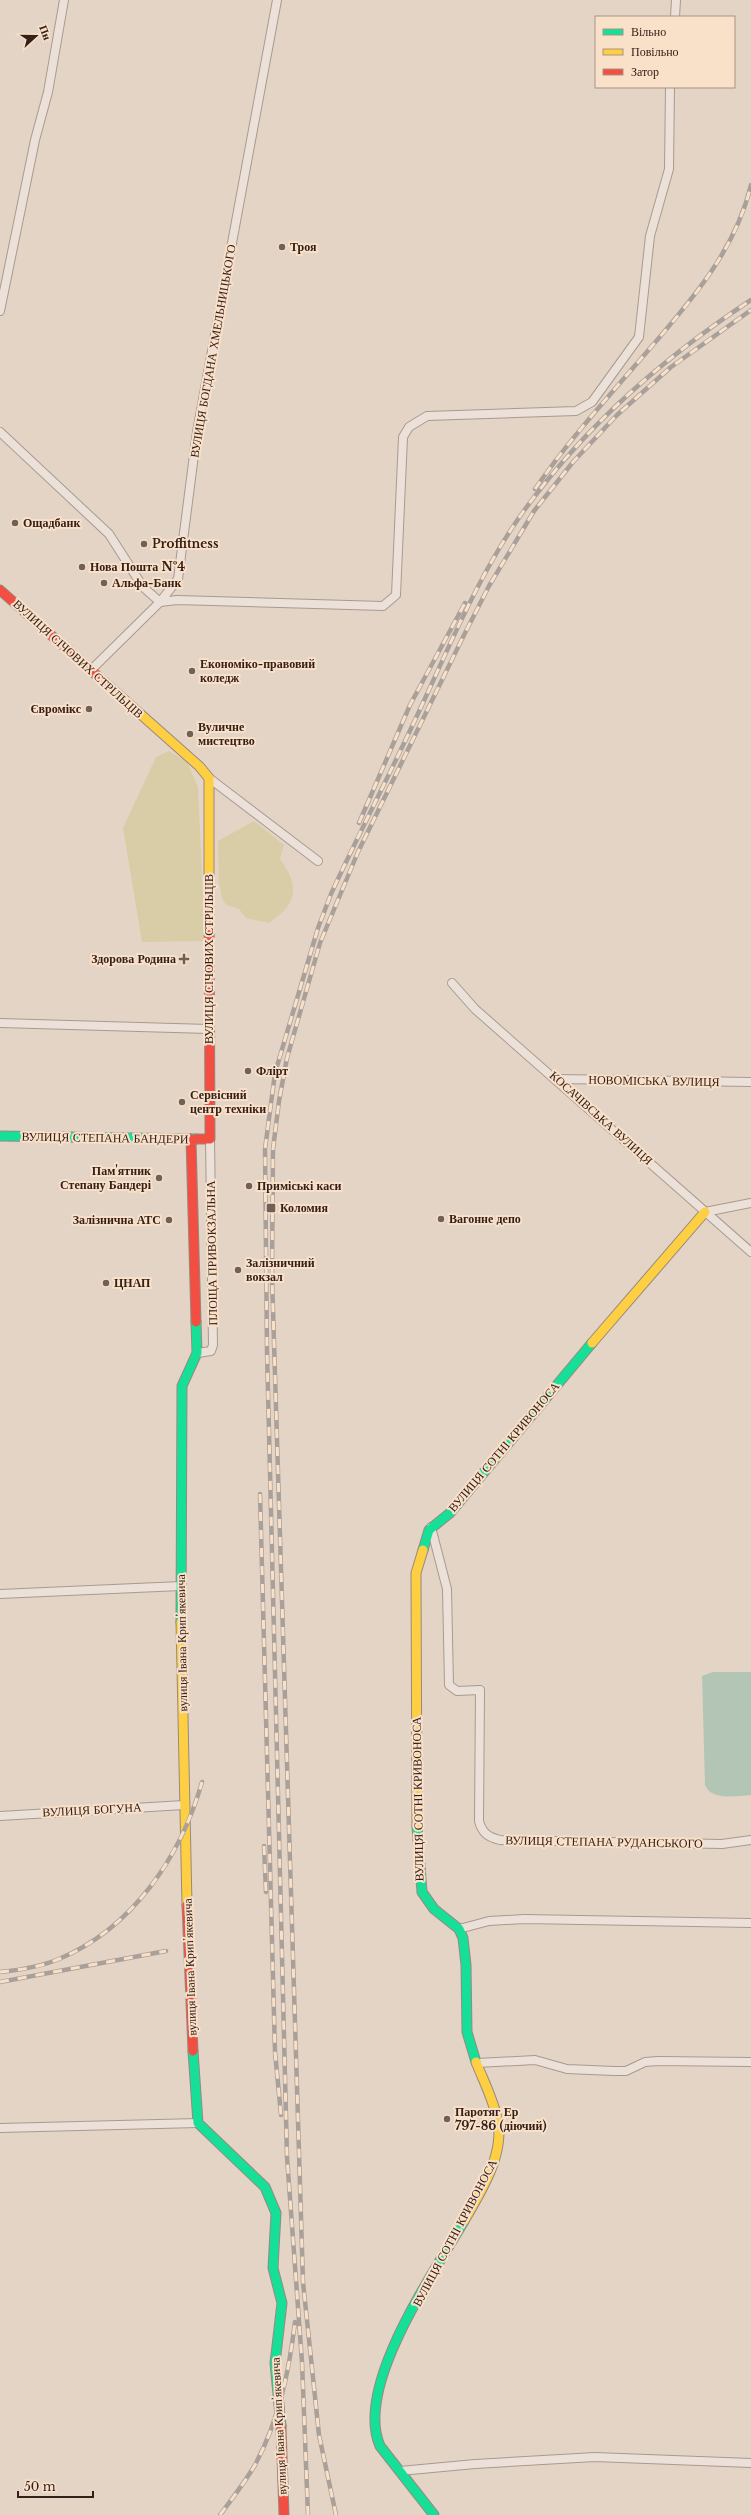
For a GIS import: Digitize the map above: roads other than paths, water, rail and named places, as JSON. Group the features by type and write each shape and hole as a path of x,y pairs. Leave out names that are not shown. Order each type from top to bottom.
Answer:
{"street":[{"path":"0,311 35,140 48,92 64,0"},
{"name":"ВУЛИЦЯ БОГДАНА ХМЕЛЬНИЦЬКОГО","path":"91,670 160,602 179,576 197,432 277,0"},
{"path":"675,16 676,0"},
{"path":"0,432 109,534 143,587 160,602 176,600 383,606 396,595 403,437 409,427 427,416 576,411 592,402 639,337 650,236 669,169 670,88"},
{"name":"ВУЛИЦЯ СІЧОВИХ СТРІЛЬЦІВ","path":"0,590 199,766 209,778 318,861"},
{"name":"ВУЛИЦЯ СІЧОВИХ СТРІЛЬЦІВ","path":"209,778 210,1139"},
{"name":"КОСАЧІВСЬКА ВУЛИЦЯ","path":"452,983 475,1009 557,1079 751,1252"},
{"path":"0,1023 209,1029"},
{"name":"НОВОМІСЬКА ВУЛИЦЯ","path":"557,1079 751,1082"},
{"name":"ВУЛИЦЯ СТЕПАНА БАНДЕРИ","path":"0,1136 210,1139"},
{"name":"ПЛОЩА ПРИВОКЗАЛЬНА","path":"182,1386 197,1353 191,1139"},
{"name":"ПЛОЩА ПРИВОКЗАЛЬНА","path":"197,1353 211,1351 213,1345 210,1139"},
{"path":"706,1212 751,1204"},
{"name":"ВУЛИЦЯ СОТНІ КРИВОНОСА","path":"434,2515 380,2447 374,2430 373,2412 386,2366 418,2301 485,2180 498,2149 498,2125 468,2031 466,1958 459,1929 430,1905 422,1892 417,1820 415,1579 431,1527 450,1513 559,1381 706,1212"},
{"name":"вулиця Івана Крипʼякевича","path":"182,1386 181,1586 184,1806 192,2041 198,2123 265,2187 276,2213 273,2268 282,2303 274,2363 282,2435 284,2515"},
{"name":"ВУЛИЦЯ СТЕПАНА РУДАНСЬКОГО","path":"431,1527 448,1589 449,1685 458,1691 480,1690 479,1822 481,1830 490,1838 500,1840 722,1844 751,1840"},
{"path":"0,1594 181,1586"},
{"name":"ВУЛИЦЯ БОГУНА","path":"0,1816 184,1806"},
{"path":"459,1929 489,1921 524,1919 751,1923"},
{"path":"477,2063 535,2060 566,2069 626,2071 645,2062 658,2061 751,2062"},
{"path":"0,2128 198,2123"},
{"path":"400,2472 475,2464 595,2457 751,2463"}],"railway":[{"path":"535,489 575,436 694,296 709,275 734,232 744,209 751,185"},
{"path":"308,2515 302,2362 287,2157 267,1351 265,1149 275,1073 318,928 331,894 405,742 464,613 507,536 547,480 599,422 656,370 718,322 751,300"},
{"path":"336,2515 319,2435 303,2282 272,1277 273,1149 279,1101 287,1058 320,943 358,852 489,586 534,511 573,462 617,415 671,367 751,310"},
{"path":"359,823 410,705 465,603"},
{"path":"260,1494 275,2052 281,2115"},
{"path":"0,1972 30,1968 59,1959 86,1946 110,1929 131,1909 150,1887 167,1862 181,1837 193,1810 202,1782"},
{"path":"264,1846 266,1892"},
{"path":"0,1982 166,1951"},
{"path":"220,2515 255,2465 271,2431 282,2395 290,2359 295,2322"}],"place":[{"name":"Троя","path":"282,247"},
{"name":"Ощадбанк","path":"15,523"},
{"name":"Proffitness","path":"144,544"},
{"name":"Нова Пошта №4","path":"82,567"},
{"name":"Альфа-Банк","path":"104,583"},
{"name":"Економіко-правовий коледж","path":"192,671"},
{"name":"Євромікс","path":"89,709"},
{"name":"Вуличне мистецтво","path":"190,734"},
{"name":"Здорова Родина","path":"184,959"},
{"name":"Флірт","path":"248,1071"},
{"name":"Сервісний центр техніки","path":"182,1102"},
{"name":"Пам'ятник Степану Бандері","path":"159,1178"},
{"name":"Приміські каси","path":"249,1186"},
{"name":"Коломия","path":"271,1208"},
{"name":"Вагонне депо","path":"441,1219"},
{"name":"Залізнична АТС","path":"169,1220"},
{"name":"Залізничний вокзал","path":"238,1270"},
{"name":"ЦНАП","path":"106,1283"},
{"name":"Паротяг Ер 797-86 (діючий)","path":"447,2119"}]}
